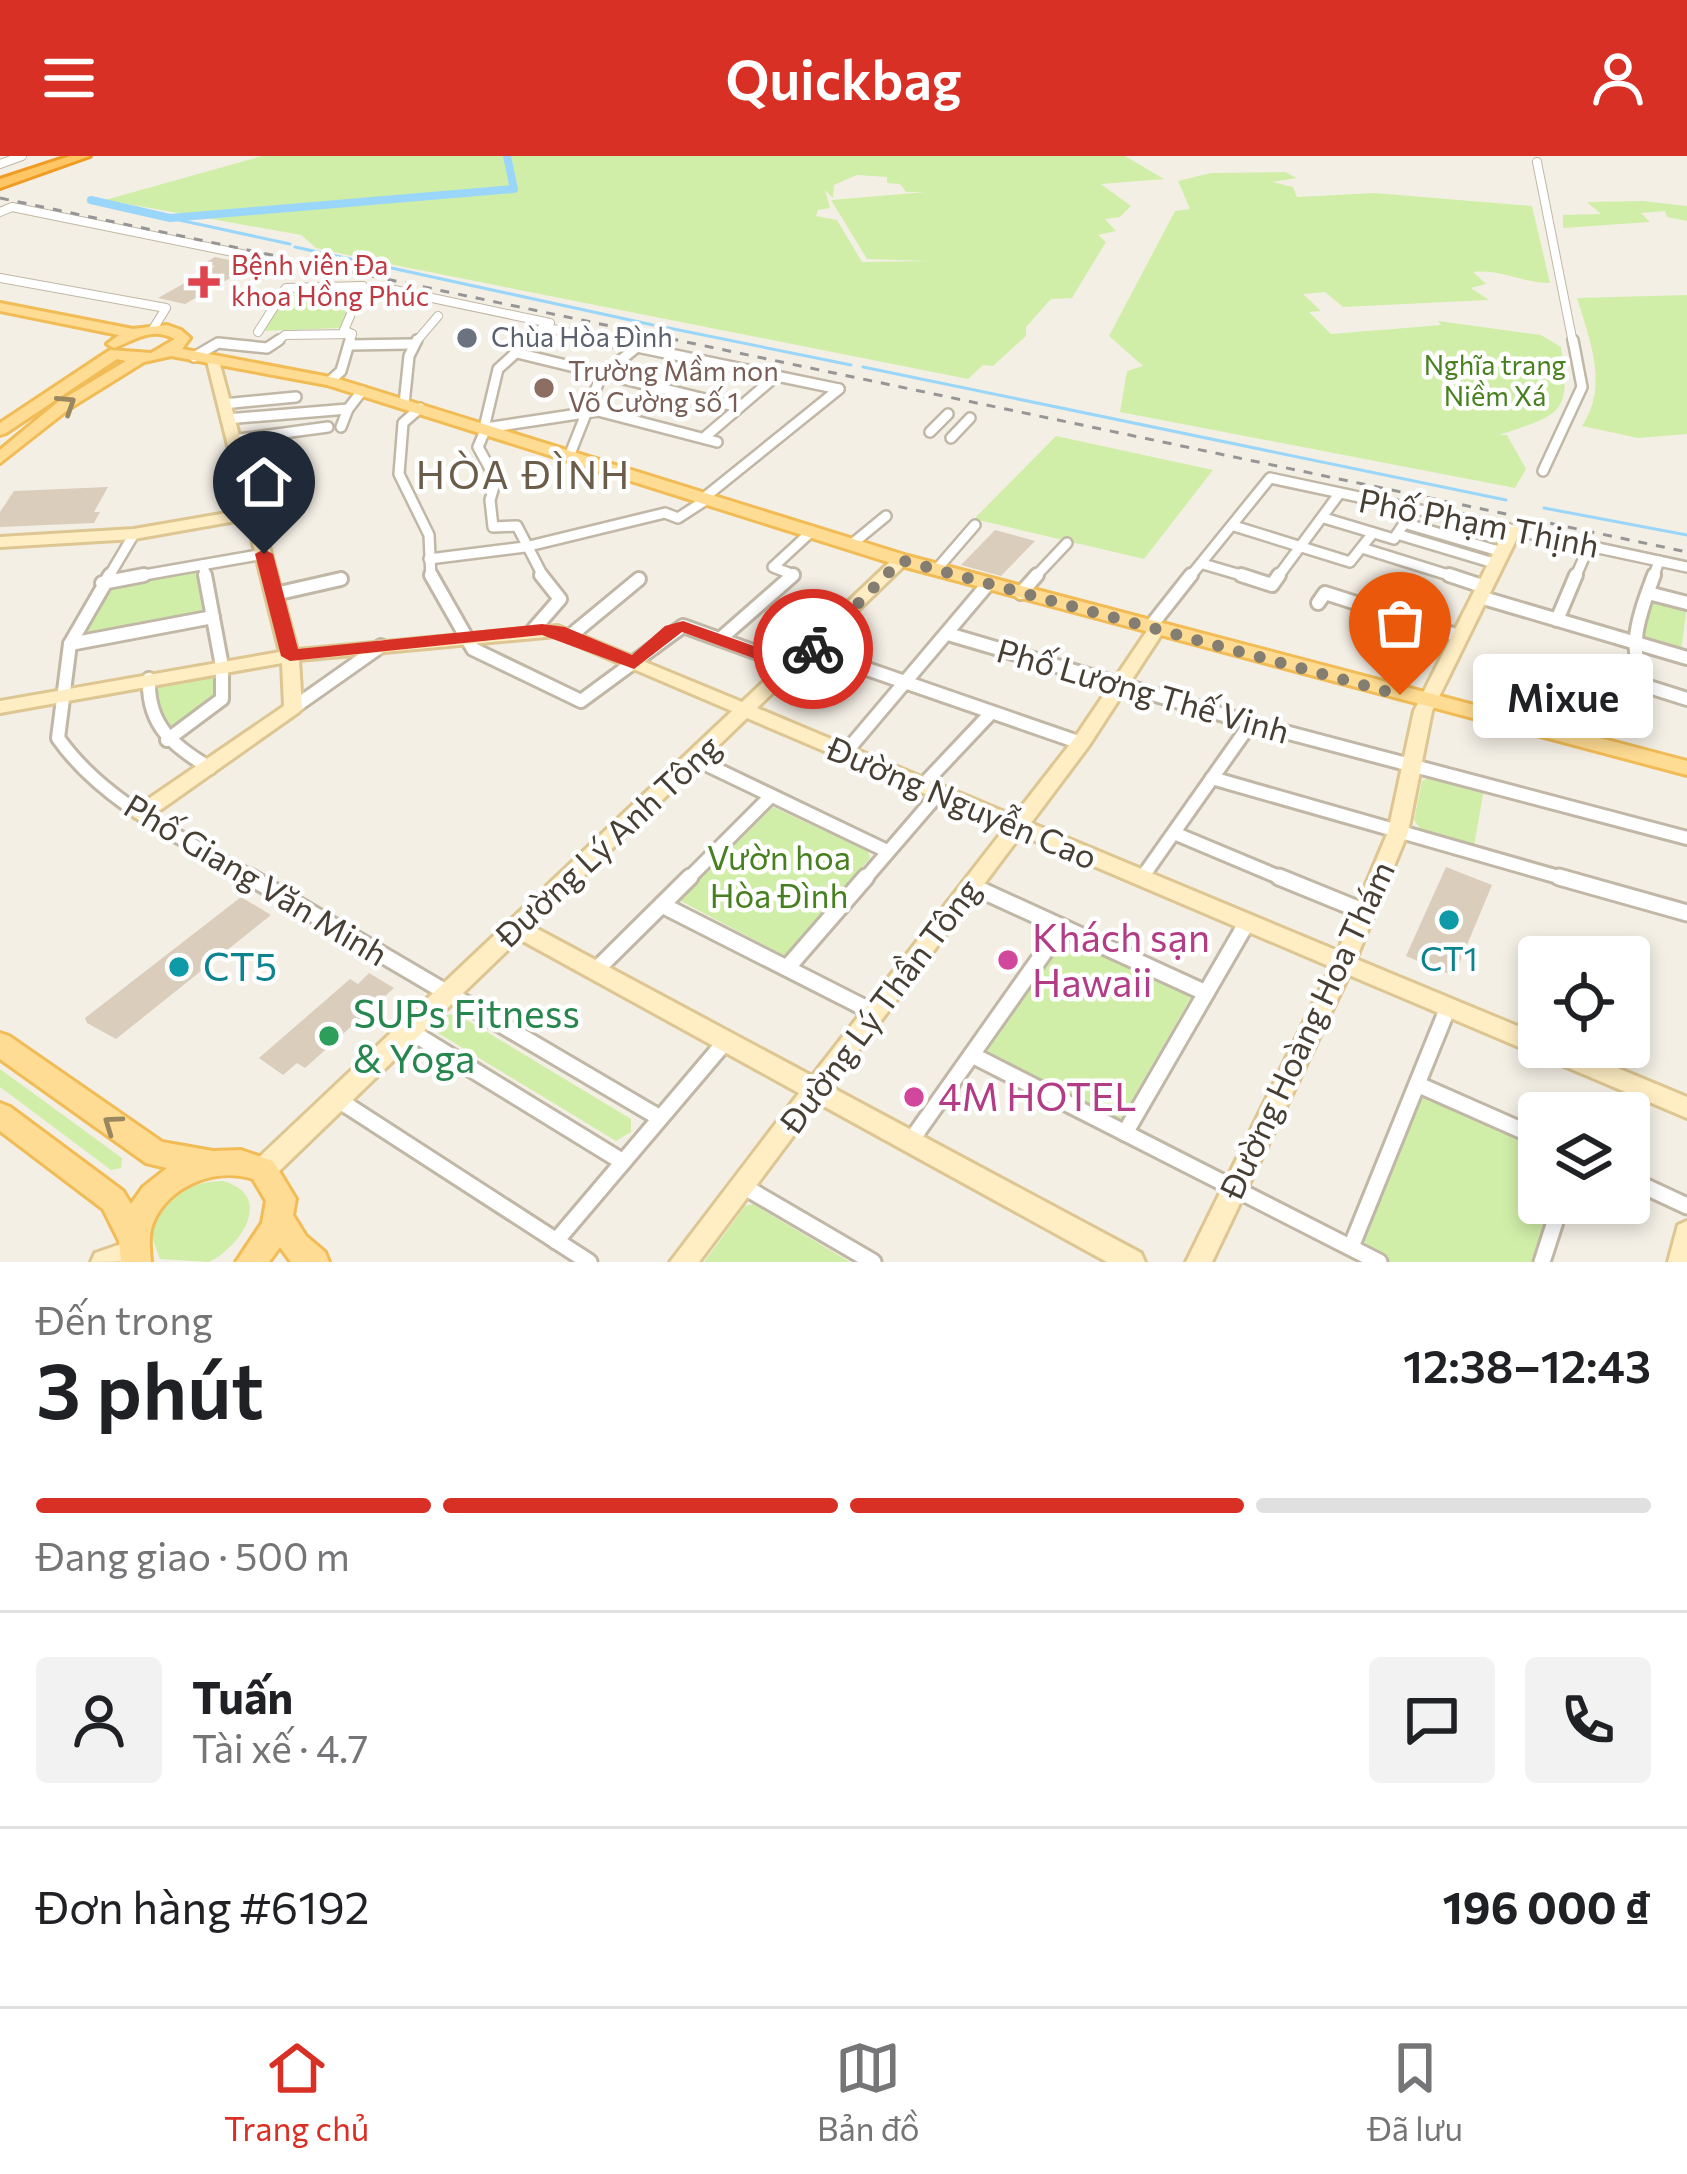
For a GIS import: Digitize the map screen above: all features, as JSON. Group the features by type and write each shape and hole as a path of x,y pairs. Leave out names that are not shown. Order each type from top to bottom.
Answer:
{"highway":[{"path":"0,180 64,156"},
{"path":"0,180 83,156"}],"main road":[{"path":"0,307 134,333 153,329 182,336 170,351"},
{"path":"0,320 141,358"},
{"path":"0,434 134,333"},
{"path":"0,458 20,439 141,358 170,351 331,381 936,570 1687,768"},
{"path":"0,434 20,439"},
{"path":"0,1044 156,1154 243,1162 263,1170 279,1190 280,1218 295,1246 314,1262"},
{"path":"0,1115 113,1200 127,1253"},
{"path":"127,1253 146,1206 163,1187 195,1168 219,1161"},
{"path":"251,1262 280,1218"}],"street":[{"path":"0,164 22,156"},
{"path":"1537,162 1582,387 1544,471"},
{"path":"0,212 12,207 262,258"},
{"path":"0,278 166,308 153,329"},
{"path":"331,381 341,371 348,336 363,286 286,288 258,332 348,336 410,344"},
{"path":"359,307 371,292 386,288 551,323 569,332"},
{"path":"438,316 410,344 403,362 412,406 403,424 399,474 427,529 431,581 488,659 581,700 678,627 794,667"},
{"path":"429,560 525,547 654,515 678,518 760,458 839,389 541,328 498,369 478,447 496,480 490,500 492,524 517,526 525,547 560,599 532,631"},
{"path":"293,708 290,656 275,594 225,411 203,359 218,343 268,348 285,335 348,336"},
{"path":"570,454 601,376 637,347"},
{"path":"517,353 739,407"},
{"path":"706,436 775,377"},
{"path":"232,440 334,427 362,391"},
{"path":"225,411 296,398"},
{"path":"225,411 348,409"},
{"path":"485,428 587,412 718,442"},
{"path":"929,432 948,414"},
{"path":"951,438 970,418"},
{"name":"Phố Phạm Thịnh","path":"1270,478 1412,512 1687,567"},
{"name":"Đường Lý Thần Tông","path":"683,1262 1081,743 1121,686 1153,628 1270,478"},
{"path":"1203,564 1269,586 1339,494"},
{"path":"1324,518 1394,539 1412,512"},
{"path":"0,542 134,534 252,513"},
{"path":"852,544 886,516"},
{"path":"936,570 975,525"},
{"path":"1234,526 1350,562 1373,533"},
{"path":"1401,528 1500,558"},
{"name":"Đường Hoàng Hoa Thám","path":"1199,1262 1342,965 1398,832 1426,702 1513,530"},
{"path":"720,639 794,575 772,567 812,532"},
{"name":"Phố Giang Văn Minh","path":"134,534 70,644 58,733 63,748 100,788 660,1118"},
{"path":"1022,593 1067,543"},
{"path":"1557,620 1590,544"},
{"path":"1362,548 1557,620 1687,658"},
{"path":"102,583 264,554"},
{"name":"Đường Lý Anh Tông","path":"263,1170 901,560"},
{"path":"1659,561 1633,642 1643,683 1687,699"},
{"path":"167,740 222,699 222,666 202,566"},
{"path":"275,594 341,579"},
{"path":"570,636 639,579"},
{"path":"844,753 908,685 988,584"},
{"path":"1648,593 1687,603"},
{"path":"1324,594 1459,636"},
{"path":"70,644 213,617"},
{"name":"Đường Nguyễn Cao","path":"0,707 290,656 532,631 570,636 1687,1108"},
{"name":"Phố Lương Thế Vinh","path":"947,634 1251,723 1687,838"},
{"path":"142,813 381,646"},
{"path":"812,650 1081,743"},
{"path":"149,680 148,710 167,740 210,768"},
{"path":"787,968 887,851 990,715"},
{"path":"1142,879 1251,723"},
{"path":"695,760 887,851"},
{"path":"1212,778 1687,913"},
{"path":"596,970 771,796"},
{"path":"1174,833 1365,911"},
{"path":"970,885 1206,993"},
{"path":"662,904 873,1012"},
{"path":"1125,1133 1246,924"},
{"path":"515,927 1132,1262"},
{"path":"910,1142 1062,927"},
{"path":"1352,1247 1447,1010"},
{"path":"407,1030 623,1162"},
{"path":"556,1241 725,1042"},
{"path":"972,1054 1379,1262"},
{"path":"1419,1085 1518,1129"},
{"path":"337,1099 589,1262"},
{"path":"743,1186 873,1262"},
{"path":"1650,1189 1687,1206"},
{"path":"1542,1262 1554,1224"},
{"path":"1681,1262 1687,1233"}],"green space":[{"path":"262,156 1125,156 1164,179 1101,184 1131,206 1120,217 1105,219 1116,231 1098,235 1106,242 1072,298 1051,299 1026,327 1026,336 993,366 983,365 968,379 384,263 316,248 301,235 105,200","holes":["857,175 887,177 887,183 900,184 906,192 925,192 831,200 867,259 928,261 862,262 837,220 816,216 818,210 830,208 825,190 833,198 834,185"]},
{"name":"Nghĩa trang Niềm Xá","path":"1285,172 1297,178 1272,182 1293,187 1297,197 1375,193 1532,206 1550,283 1473,272 1486,284 1471,288 1489,300 1343,307 1325,292 1303,294 1321,311 1309,312 1331,334 1441,325 1438,321 1541,335 1561,347 1565,387 1557,409 1535,423 1499,435 1507,435 1526,469 1515,488 1120,412 1127,371 1143,366 1109,336 1175,211 1190,209 1178,181 1211,173"},
{"path":"1587,202 1687,206 1687,221 1667,217 1665,211 1641,213 1650,222 1563,228 1563,215 1601,214"},
{"path":"360,287 340,328 261,331 287,290"},
{"path":"1687,295 1687,434 1638,438 1582,426 1596,379 1577,298"},
{"path":"1056,436 1213,470 1144,559 974,519"},
{"path":"196,571 203,615 85,637 105,589"},
{"path":"1652,597 1687,606 1681,652 1640,638"},
{"path":"217,673 216,697 180,726 165,725 152,705 153,692 169,681"},
{"path":"1432,776 1484,789 1474,846 1422,831 1414,820 1422,781"},
{"name":"Vườn hoa Hòa Đình","path":"773,807 868,851 870,858 785,956 679,900"},
{"path":"1065,937 1193,994 1121,1119 987,1051"},
{"path":"457,1014 631,1119 631,1132 616,1141 433,1030 437,1016"},
{"path":"0,1069 122,1158 121,1168 111,1170 0,1087"},
{"path":"1432,1096 1518,1135 1518,1224 1543,1224 1533,1262 1389,1262 1371,1253 1363,1239 1420,1099"},
{"path":"223,1181 239,1188 250,1209 232,1245 209,1262 160,1259 151,1235 168,1203 187,1189"},
{"path":"753,1204 850,1262 704,1262 745,1206"}],"building":[{"name":"Bệnh viện Đa khoa Hồng Phúc","path":"215,257 253,265 185,304 158,298 215,266 203,264"},
{"path":"108,487 94,512 100,512 94,523 0,527 0,512 14,491"},
{"path":"995,530 1035,541 1001,576 961,565"},
{"name":"CT1","path":"1446,867 1492,885 1454,976 1406,956"},
{"name":"CT5","path":"241,897 271,915 116,1039 87,1023 85,1018"},
{"path":"369,973 394,988 305,1068 297,1063 283,1075 259,1058 350,979 358,984"}],"waterway":[{"path":"91,200 170,218 514,189 507,156"},
{"path":"170,218 290,244"},
{"path":"295,247 653,325"},
{"path":"664,327 851,365"},
{"path":"863,367 1506,500"},
{"path":"1544,508 1687,535"}],"railway":[{"path":"0,198 1687,552"}],"way so far":[{"path":"813,649 901,560 1400,695"}],"place":[{"name":"Bệnh viện Đa khoa Hồng Phúc","path":"204,282"},
{"name":"Chùa Hòa Đình","path":"467,338"},
{"name":"Trường Mầm non Võ Cường số 1","path":"544,388"},
{"name":"Mixue","path":"1400,695"},
{"name":"CT1","path":"1449,920"},
{"name":"Khách sạn Hawaii","path":"1008,960"},
{"name":"CT5","path":"179,967"},
{"name":"SUPs Fitness & Yoga","path":"329,1036"},
{"name":"4M HOTEL","path":"914,1097"}],"district":[{"name":"HÒA ĐÌNH","path":"524,475"}],"route":[{"path":"264,554 290,656 542,630 558,631 634,663 671,630 683,626 794,667 813,649"}]}
